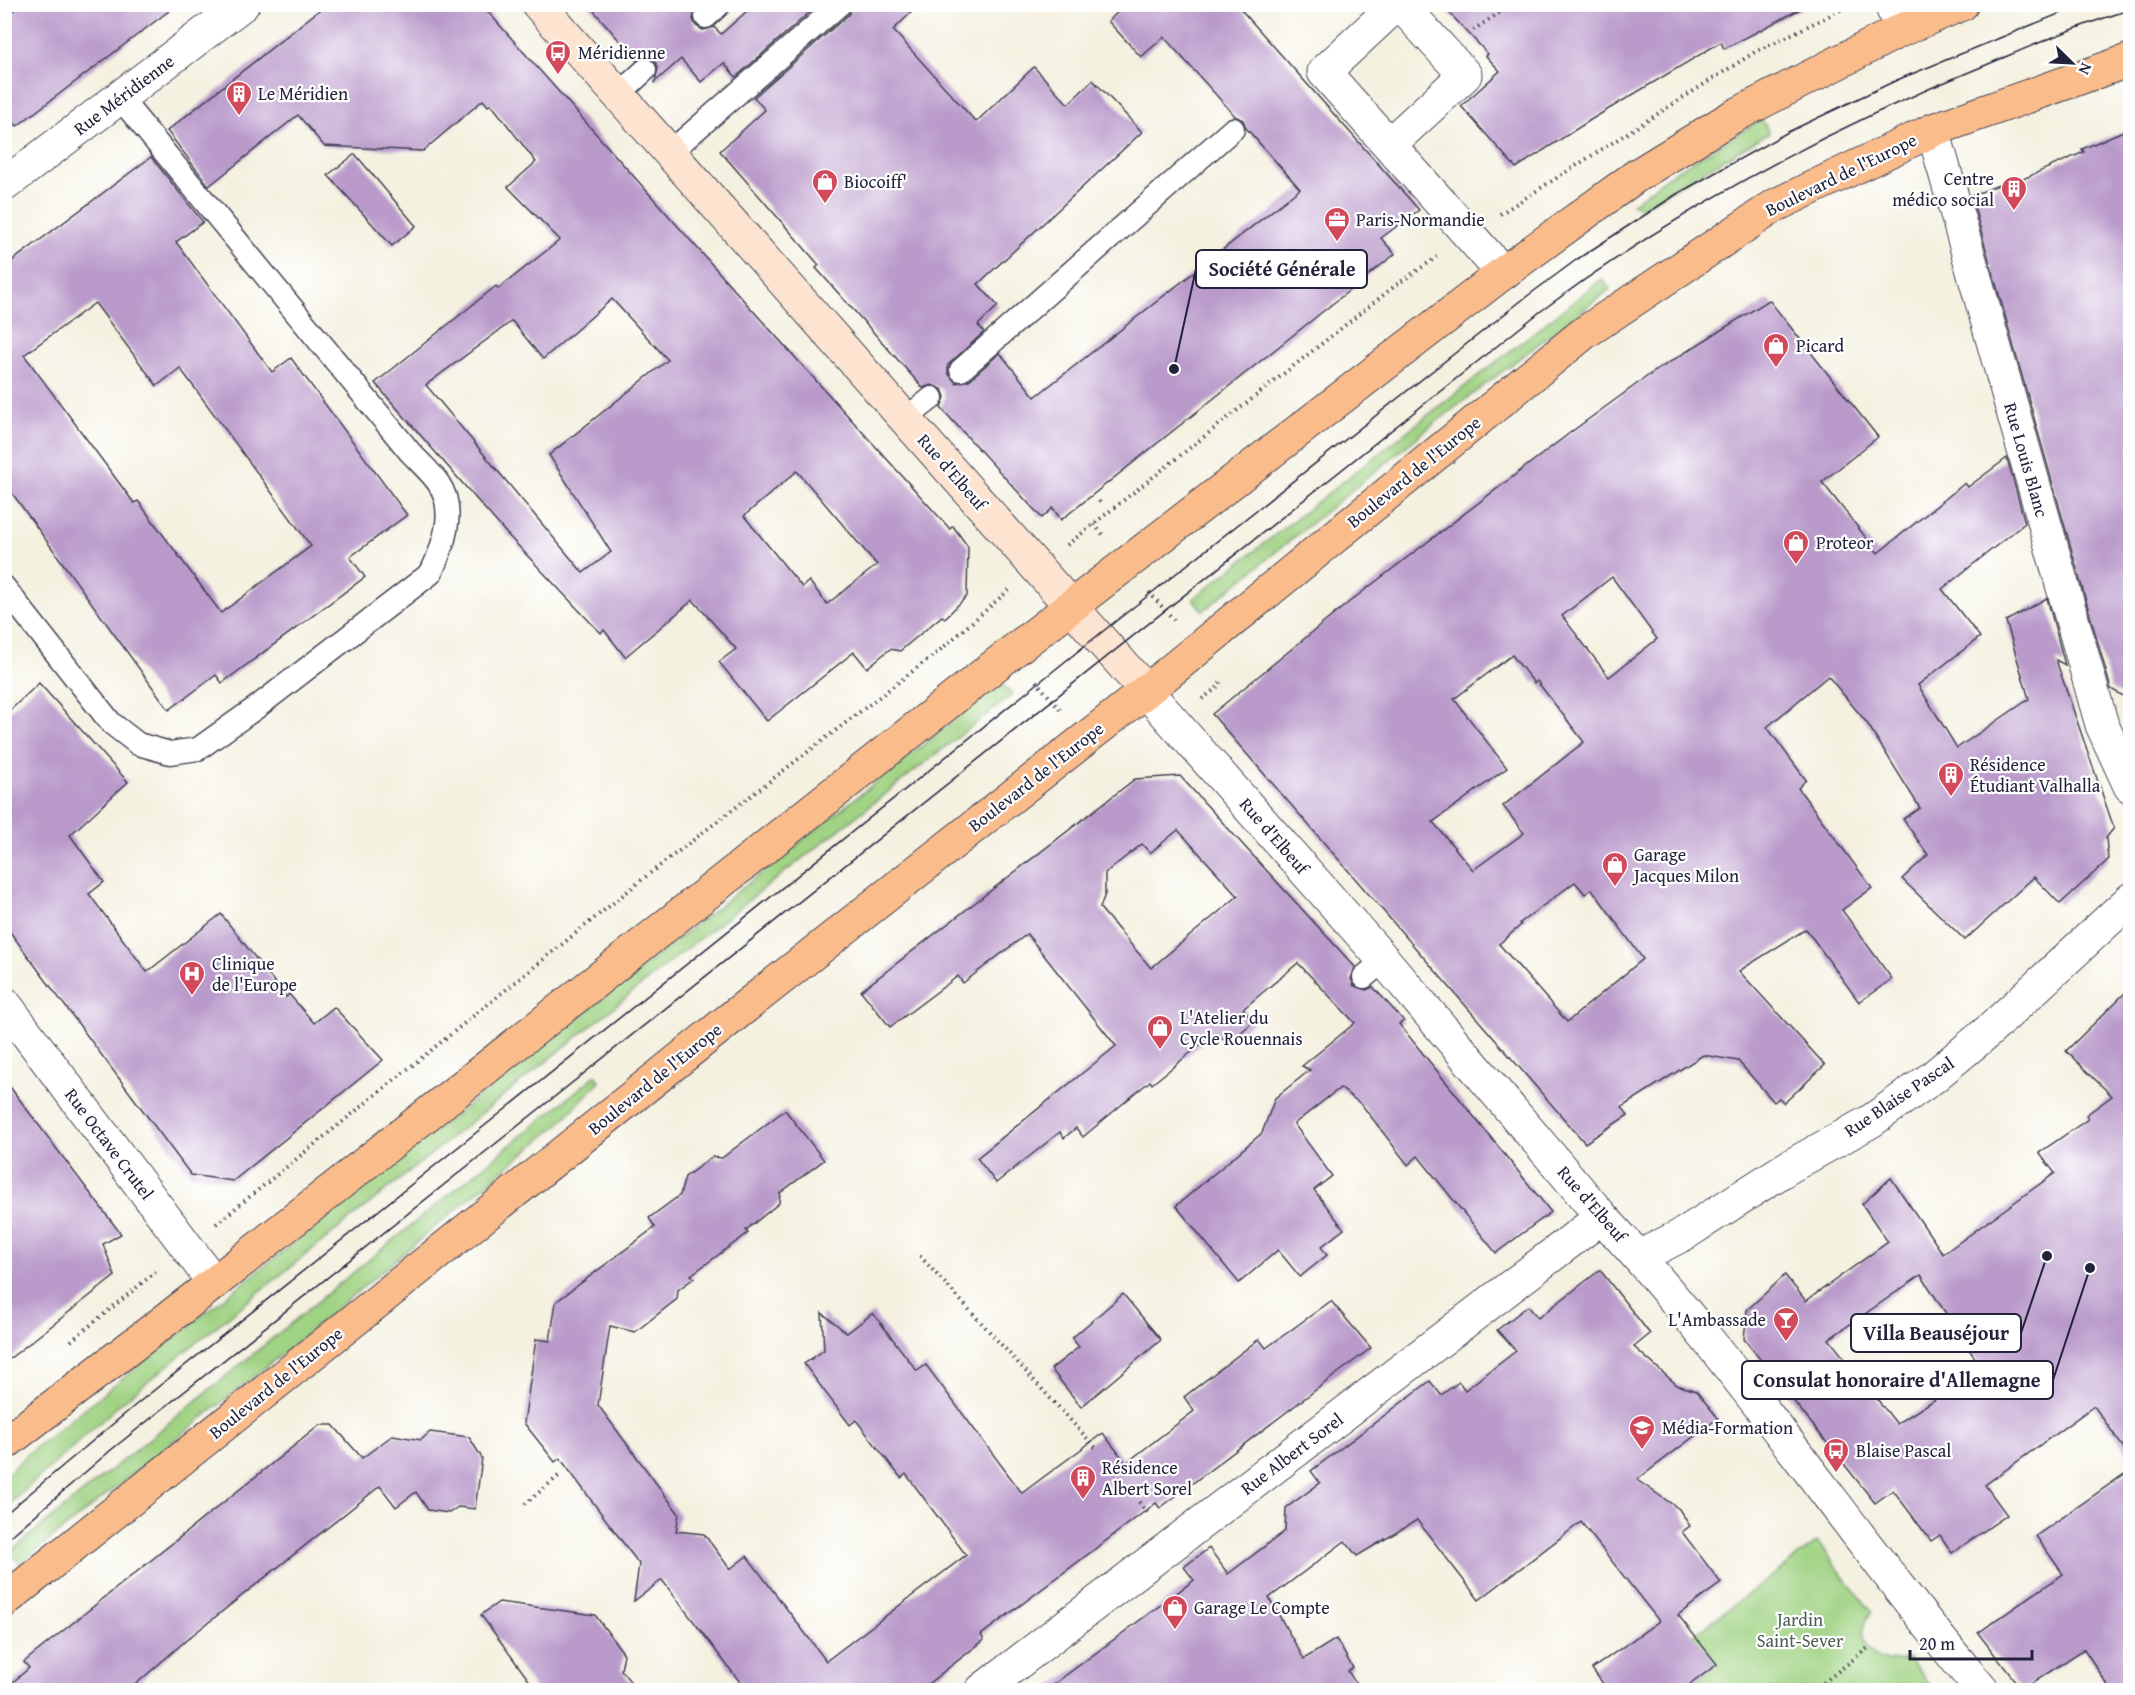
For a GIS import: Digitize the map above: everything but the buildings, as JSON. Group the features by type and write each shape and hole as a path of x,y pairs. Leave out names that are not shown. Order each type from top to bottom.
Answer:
{"main road":[{"name":"Rue d'Elbeuf","path":"538,4 1146,691"},
{"path":"4,1444 214,1283 1012,652 1503,273 1636,176 1896,17 1962,4"},
{"name":"Boulevard de l'Europe","path":"4,1601 736,1014 1201,647 1584,333 1776,205 1933,130 2130,60"}],"street":[{"name":"Rue Méridienne","path":"4,185 243,4"},
{"path":"1390,144 1465,75 1399,4 1324,72 1503,273"},
{"name":"Rue Louis Blanc","path":"1933,130 2102,724 2130,786"},
{"name":"Rue d'Elbeuf","path":"1146,691 1374,968 1639,1257 1821,1486 1936,1636 1982,1690"},
{"name":"Rue Blaise Pascal","path":"1639,1257 1684,1234 1787,1168 1870,1120 1932,1078 1991,1029 2130,900"},
{"name":"Rue Octave Crutel","path":"4,1003 214,1283"},
{"name":"Rue Albert Sorel","path":"982,1690 1602,1217"}],"lane":[{"path":"669,153 840,4"},
{"path":"618,95 645,70"},
{"path":"4,587 111,723 138,744 170,753 198,749 257,707 431,573 445,544 447,511 440,485 410,452 120,98"},
{"path":"961,370 1233,129"},
{"path":"905,419 932,398"}],"path":[{"path":"1442,51 1513,4"},
{"path":"1126,564 1201,647"},
{"path":"208,1231 649,874 939,651 1010,590"},
{"path":"1012,652 1085,738"},
{"path":"920,1256 1096,1448"},
{"path":"69,1343 161,1268"},
{"path":"525,1503 561,1474"},
{"path":"1814,1690 1868,1648"}],"green space":[{"path":"1762,119 1769,133 1640,208 1632,204 1668,176"},
{"path":"1602,279 1610,289 1431,426 1203,611 1193,599"},
{"path":"1001,683 1012,695 704,935 121,1403 5,1508 5,1476 31,1451"},
{"path":"596,1075 600,1081 559,1124 287,1350 20,1564 10,1552"},
{"name":"Jardin Saint-Sever","path":"1817,1542 1872,1612 1866,1622 1864,1632 1865,1642 1870,1650 1886,1660 1897,1661 1908,1658 1934,1690 1621,1690"}],"tram line":[{"path":"4,1515 138,1403 1097,636 1576,260 1677,194 1788,132 1897,80 2083,4"},
{"path":"4,1542 111,1450 1541,311 1593,274 1701,205 1812,144 1927,90 2058,35 2130,10"}],"place":[{"name":"Méridienne","path":"558,76"},
{"name":"Le Méridien","path":"239,117"},
{"name":"Biocoiff'","path":"825,205"},
{"name":"Centre médico social","path":"2014,212"},
{"name":"Paris-Normandie","path":"1337,243"},
{"name":"Société Générale","path":"1174,369"},
{"name":"Picard","path":"1776,369"},
{"name":"Proteor","path":"1796,566"},
{"name":"Résidence Étudiant Valhalla","path":"1951,798"},
{"name":"Garage Jacques Milon","path":"1615,888"},
{"name":"Clinique de l'Europe","path":"192,997"},
{"name":"L'Atelier du Cycle Rouennais","path":"1160,1051"},
{"name":"Villa Beauséjour","path":"2047,1256"},
{"name":"Consulat honoraire d'Allemagne","path":"2090,1268"},
{"name":"L'Ambassade","path":"1786,1343"},
{"name":"Média-Formation","path":"1642,1451"},
{"name":"Blaise Pascal","path":"1836,1474"},
{"name":"Résidence Albert Sorel","path":"1083,1501"},
{"name":"Garage Le Compte","path":"1175,1631"}]}
